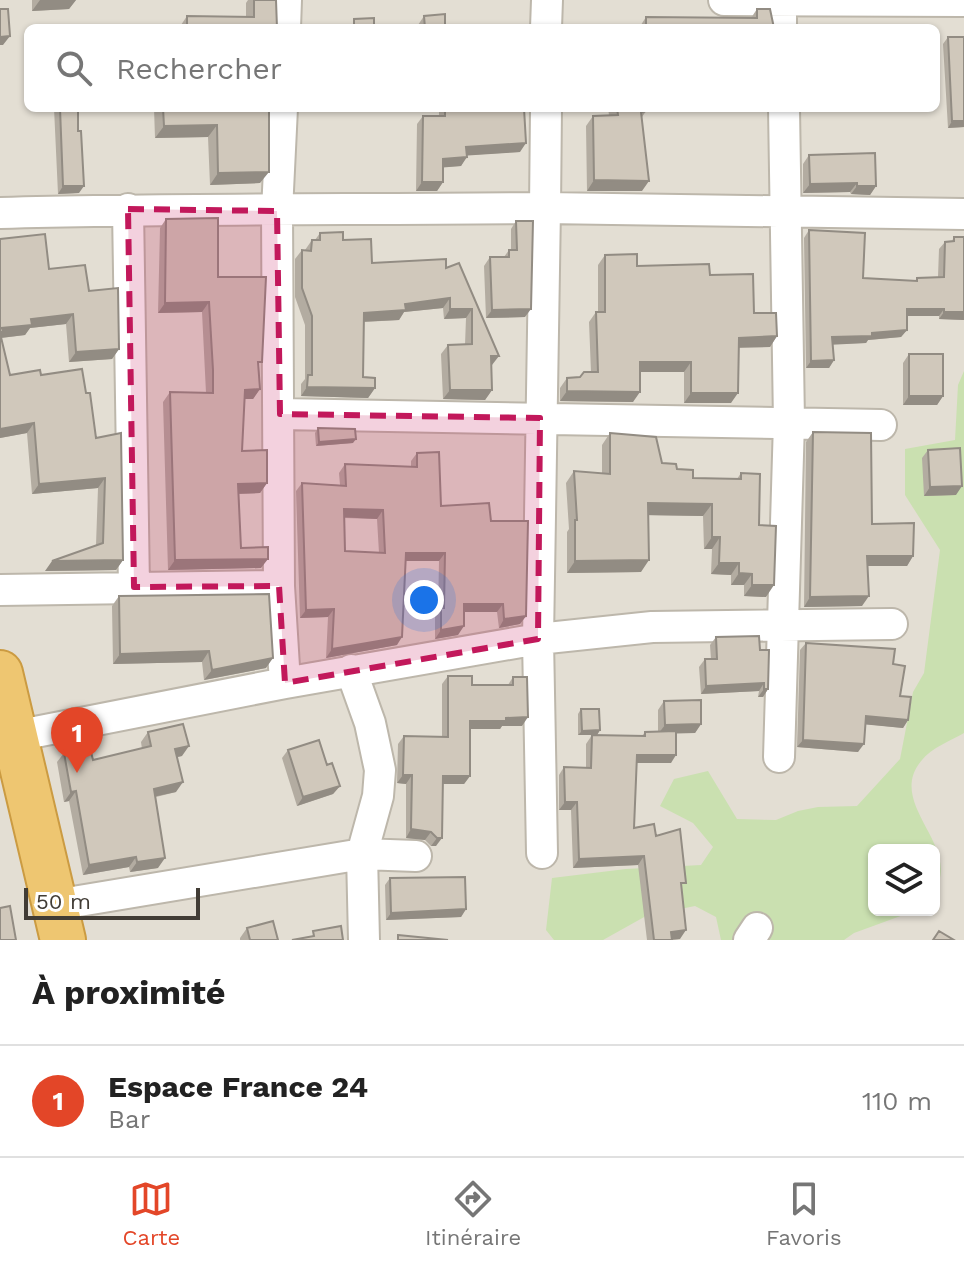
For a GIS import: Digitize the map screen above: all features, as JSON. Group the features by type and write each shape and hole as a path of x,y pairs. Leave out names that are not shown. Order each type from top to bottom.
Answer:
{"highway":[{"path":"2,686 59,923"}],"street":[{"path":"285,24 286,0"},
{"path":"546,24 547,0"},
{"path":"724,0 781,10 964,1"},
{"path":"282,112 277,211 279,586 285,683"},
{"path":"542,853 538,639 546,112"},
{"path":"779,757 789,422 784,112"},
{"path":"0,213 128,209 545,208 964,214"},
{"path":"128,209 134,587"},
{"path":"280,414 881,425"},
{"path":"0,590 279,586"},
{"path":"15,736 351,670 538,639 652,627 892,624"},
{"path":"351,670 370,723 380,770 378,796 362,854 364,940"},
{"path":"59,923 362,854 416,856"}],"highlighted area":[{"path":"128,209 277,211 280,414 540,418 538,639 285,683 279,586 134,587"}],"shaded area":[{"path":"0,0 964,0 964,940 0,940"}],"green space":[{"path":"964,371 964,733 926,756 913,776 912,793 934,844 868,844 868,916 901,916 854,933 844,940 721,940 716,917 695,906 646,916 603,940 554,940 546,930 552,878 626,869 701,865 713,847 693,823 660,806 674,779 708,771 737,819 776,820 818,807 857,806 900,759 913,692 924,673 940,550 905,495 905,449 955,440 958,385"}],"building":[{"path":"254,0 276,0 277,24 187,24 187,16 254,17"},
{"path":"0,9 8,9 10,36 0,37"},
{"path":"757,9 770,9 773,24 646,24 646,17 757,18"},
{"path":"445,14 445,24 425,24 424,16"},
{"path":"374,18 374,24 354,24 354,19"},
{"path":"948,37 964,37 964,121 952,121"},
{"path":"60,112 78,112 84,186 63,186"},
{"path":"163,112 269,112 269,172 218,173 217,125 164,126"},
{"path":"445,112 524,112 526,143 466,147 467,157 443,159 443,182 422,182 423,116 445,116"},
{"path":"618,112 641,112 649,181 594,180 593,116 618,115"},
{"path":"875,153 876,186 857,186 857,183 810,184 809,155"},
{"path":"218,218 218,277 266,277 262,362 258,362 260,389 245,390 242,451 267,450 267,483 238,484 241,548 268,547 268,559 175,560 170,392 213,393 213,370 209,302 165,303 166,219"},
{"path":"516,221 533,221 531,309 492,310 490,257 509,257 509,250 517,250"},
{"path":"809,230 865,233 863,278 917,281 917,278 944,277 945,242 954,241 954,237 964,237 964,312 907,309 907,330 872,333 872,336 832,337 834,360 811,361"},
{"path":"343,232 343,240 371,239 372,263 446,259 446,268 459,263 499,356 491,356 492,390 450,390 448,345 472,344 472,309 450,309 450,298 405,304 406,310 364,313 363,377 375,378 375,388 307,387 308,375 312,375 312,316 302,288 302,250 311,251 312,240 320,240 320,233"},
{"path":"45,234 49,269 85,265 89,291 118,288 119,349 76,352 73,314 31,319 32,325 2,328 3,332 0,332 0,239"},
{"path":"637,254 637,266 709,264 710,275 753,274 754,313 776,313 777,336 739,338 738,393 691,393 691,362 640,362 640,392 567,391 567,378 580,377 584,372 598,372 596,312 605,312 605,255"},
{"path":"0,333 10,375 40,370 41,375 82,369 86,393 90,393 96,438 121,433 123,560 52,561 103,543 105,478 39,484 34,423 0,429"},
{"path":"909,354 943,354 943,396 909,396"},
{"path":"318,428 355,429 356,439 319,442"},
{"path":"813,432 871,433 872,524 914,523 913,556 867,556 869,596 810,597"},
{"path":"610,433 656,437 662,463 676,464 677,469 693,470 693,478 741,479 741,473 760,474 759,525 776,526 774,585 752,585 752,574 739,573 739,563 719,563 720,537 712,537 712,504 648,503 649,560 575,561 577,520 574,471 610,474"},
{"path":"960,448 962,486 930,487 928,450"},
{"path":"439,452 441,506 489,503 491,521 528,521 526,616 504,619 503,604 464,604 464,626 441,630 445,553 406,553 402,637 332,649 334,609 306,610 302,483 346,486 345,464 417,467 417,453","holes":["344,509 383,510 385,553 345,551"]},
{"path":"269,594 273,658 212,670 209,651 120,654 119,596"},
{"path":"759,636 760,650 769,650 768,689 764,689 764,683 706,686 705,659 717,659 716,637"},
{"path":"806,643 895,649 893,664 905,666 900,696 911,697 908,720 866,716 864,744 803,740"},
{"path":"448,676 472,676 472,685 513,685 513,677 527,677 528,717 506,718 506,721 470,721 470,776 443,776 442,838 437,838 431,832 411,829 412,775 403,775 404,736 448,737"},
{"path":"701,700 701,724 665,725 664,701"},
{"path":"581,709 599,709 600,730 582,731"},
{"path":"183,724 189,746 175,749 183,782 154,789 165,858 137,862 136,857 89,865 76,791 71,792 64,753 90,748 93,760 151,746 148,732"},
{"path":"676,731 676,755 637,755 634,828 654,824 656,836 680,829 686,883 681,883 686,930 671,932 672,940 654,940 644,856 579,859 577,802 565,802 564,767 591,768 592,735 645,736 645,732"},
{"path":"319,740 327,765 332,763 340,786 303,797 288,750"},
{"path":"465,877 466,909 391,913 390,878"},
{"path":"10,906 16,940 0,940 0,908"},
{"path":"273,921 278,940 250,940 247,928"},
{"path":"341,926 343,940 292,940 314,936 313,931"},
{"path":"939,931 954,940 933,940"},
{"path":"398,935 448,940 398,940"}],"place":[{"name":"Espace France 24","path":"77,773"}]}
